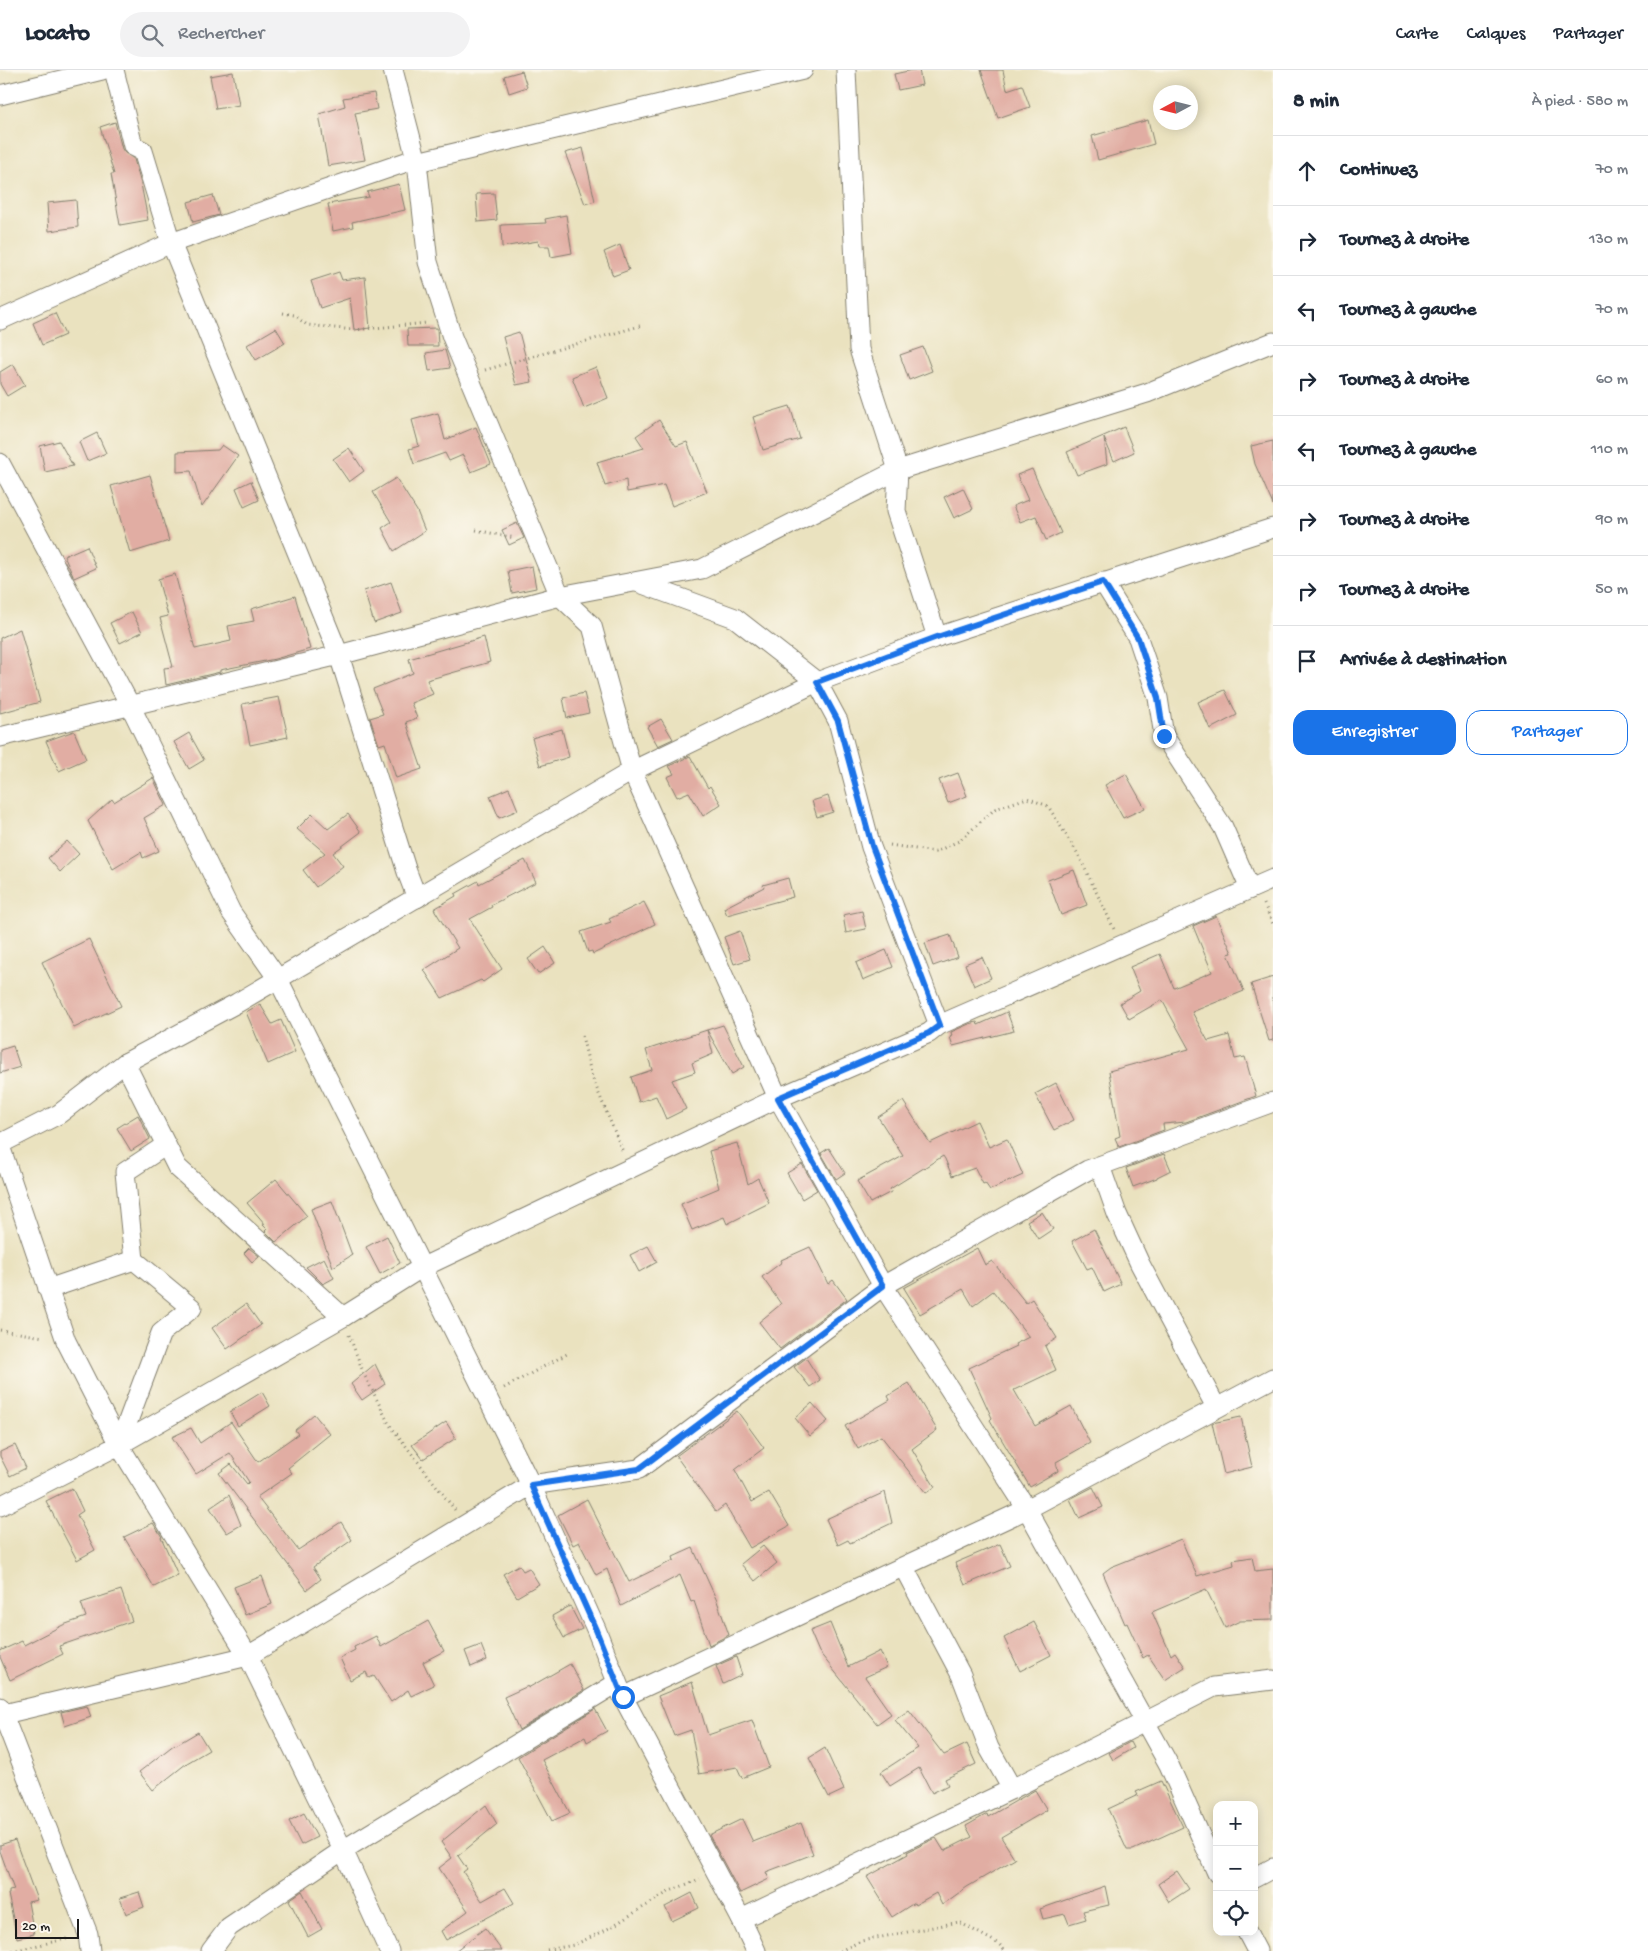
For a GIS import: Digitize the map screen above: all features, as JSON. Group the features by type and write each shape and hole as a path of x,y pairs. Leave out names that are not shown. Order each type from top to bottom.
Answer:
{"street":[{"path":"0,95 102,70"},
{"path":"114,70 133,146 143,151 171,243 339,655 407,872 417,898"},
{"path":"393,70 417,162 428,262 447,321 560,596 592,626 632,771 778,1098 883,1286 1027,1509 1169,1764 1213,1864"},
{"path":"417,162 803,70"},
{"path":"846,70 858,349 898,470 896,510 937,637"},
{"path":"0,320 171,243 415,158 417,162"},
{"path":"0,737 339,655 560,596 702,569 898,470 1147,393 1273,342"},
{"path":"0,463 130,705 231,912 278,979 531,1485 596,1630 620,1690 756,1951"},
{"path":"390,1951 248,1656 119,1445 66,1341 0,1145 59,1114 125,1063 237,1003 632,771 817,682 937,637 1273,528"},
{"path":"637,582 735,618 817,682 838,721 872,846 940,1025"},
{"path":"1103,582 1138,638 1158,698 1164,736 1223,827 1250,889"},
{"path":"0,1506 119,1445 343,1317 421,1268 778,1098 929,1033 940,1025 1273,879"},
{"path":"125,1063 177,1167 343,1317"},
{"path":"89,1943 1,1713 248,1656 531,1485 639,1469 883,1286 1088,1170 1273,1102"},
{"path":"119,1445 161,1333 192,1308 134,1260 125,1172 166,1145"},
{"path":"1100,1166 1117,1214 1140,1264 1216,1407"},
{"path":"48,1289 134,1260"},
{"path":"211,1951 229,1928 343,1850 620,1690 904,1568 1027,1509 1273,1378"},
{"path":"904,1568 962,1675 989,1748 1012,1789"},
{"path":"741,1919 1012,1789 1214,1687 1273,1680"},
{"path":"1258,1876 1273,1868"},
{"path":"1249,1936 1257,1951"}],"path":[{"path":"283,313 294,315 307,325 354,330 447,321"},
{"path":"468,375 640,326"},
{"path":"476,530 538,543"},
{"path":"872,846 895,845 935,852 959,841 995,809 1027,798 1048,806 1078,854 1122,945"},
{"path":"582,1036 592,1077 630,1169"},
{"path":"343,1317 364,1374 389,1424 466,1524"},
{"path":"0,1330 66,1341"},
{"path":"486,1397 567,1354"},
{"path":"547,1950 574,1945 606,1930 670,1891 716,1872"},
{"path":"840,1951 861,1941 959,1922 999,1944 1005,1951"},
{"path":"12,1951 89,1943"}],"building":[{"path":"919,70 922,85 898,90 894,74"},
{"path":"981,70 1003,70 1007,90 1022,85 1030,107 998,118"},
{"path":"522,71 527,87 509,93 504,76"},
{"path":"233,72 239,105 216,109 210,76"},
{"path":"374,93 377,109 355,113 365,160 328,166 319,114 345,106 343,98"},
{"path":"1148,120 1154,144 1098,160 1092,136"},
{"path":"115,122 122,149 134,159 148,220 120,225 111,174 114,174 100,127"},
{"path":"583,148 595,201 585,204 565,153"},
{"path":"399,184 405,210 352,222 353,227 333,231 328,204 369,197 367,192"},
{"path":"494,193 497,220 478,222 476,194"},
{"path":"213,195 219,215 193,222 188,202"},
{"path":"76,200 78,227 49,231 47,203"},
{"path":"566,215 572,253 551,257 549,246 539,246 538,241 502,247 501,225 546,223 545,219"},
{"path":"620,245 629,270 613,276 604,252"},
{"path":"339,272 342,280 365,277 370,328 354,330 350,298 320,308 311,281"},
{"path":"55,313 65,335 42,345 33,323"},
{"path":"276,328 285,343 256,360 247,345"},
{"path":"437,328 438,346 408,346 407,329"},
{"path":"519,332 532,382 516,385 503,337"},
{"path":"923,347 932,371 909,380 900,355"},
{"path":"445,350 450,368 429,371 426,353"},
{"path":"13,364 25,385 7,396 0,384 0,372"},
{"path":"596,367 608,398 584,408 572,377"},
{"path":"790,406 800,439 763,450 753,417"},
{"path":"438,413 445,440 476,427 491,464 471,472 463,455 449,461 445,453 414,464 409,449 419,446 412,420"},
{"path":"659,420 676,446 687,442 707,492 672,506 664,485 627,492 626,480 605,486 597,462 644,448 636,436"},
{"path":"1124,427 1134,452 1114,461 1104,438 1107,464 1077,475 1067,452"},
{"path":"97,433 106,453 87,461 79,442"},
{"path":"59,441 73,466 45,472 40,446"},
{"path":"1273,441 1273,505 1255,464 1251,446"},
{"path":"222,445 238,456 202,507 191,471 177,472 177,452 218,450"},
{"path":"349,448 364,471 349,482 333,459"},
{"path":"1032,469 1061,533 1046,540 1036,516 1020,522 1013,506 1028,500 1017,475"},
{"path":"150,475 169,541 130,553 111,486"},
{"path":"396,478 417,511 425,531 394,551 382,528 391,522 373,492"},
{"path":"251,481 259,500 244,507 236,488"},
{"path":"963,488 973,509 954,518 944,497"},
{"path":"517,523 524,538 509,545 502,530"},
{"path":"87,546 96,568 74,578 64,556"},
{"path":"532,566 536,588 512,593 508,571"},
{"path":"175,574 195,649 231,641 228,626 254,621 251,609 295,596 310,649 166,685 164,668 173,667 160,618 168,616 158,579"},
{"path":"391,582 402,613 374,623 364,591"},
{"path":"132,612 142,632 120,643 110,623"},
{"path":"20,629 40,702 0,713 0,638"},
{"path":"484,637 490,662 427,680 433,694 411,703 417,718 406,722 422,769 396,778 385,743 379,745 370,718 383,714 373,689 413,673 409,659"},
{"path":"1225,690 1237,715 1210,729 1198,702"},
{"path":"584,693 589,713 567,718 563,698"},
{"path":"279,697 288,737 250,745 242,704"},
{"path":"661,719 673,739 658,746 647,727"},
{"path":"562,729 569,757 540,766 532,738"},
{"path":"74,731 86,759 59,771 46,741"},
{"path":"189,733 204,760 189,769 174,742"},
{"path":"690,756 708,788 710,786 721,804 703,816 689,792 677,797 667,777 674,774 669,766"},
{"path":"958,773 967,796 948,803 939,780"},
{"path":"1126,774 1145,808 1123,818 1105,785"},
{"path":"153,778 166,805 144,818 159,851 143,858 141,852 113,869 88,821 112,799 114,802"},
{"path":"509,788 518,810 499,818 490,796"},
{"path":"828,796 833,812 817,817 812,801"},
{"path":"312,814 328,829 348,814 361,832 333,853 343,866 316,887 303,870 325,853 297,829"},
{"path":"67,841 79,854 60,872 48,858"},
{"path":"525,860 536,882 491,905 492,907 470,919 502,969 483,982 481,980 442,998 424,970 458,948 434,909 478,881 479,884"},
{"path":"1074,870 1087,905 1061,915 1048,880"},
{"path":"788,878 793,897 727,915 724,908 764,887 763,885"},
{"path":"644,902 655,924 593,954 592,951 588,952 581,932 611,922 609,919"},
{"path":"862,911 866,929 846,933 843,915"},
{"path":"1216,916 1232,953 1228,954 1244,991 1192,1012 1208,1041 1229,1035 1235,1059 1245,1057 1256,1096 1186,1122 1163,1124 1164,1130 1119,1147 1115,1138 1120,1136 1109,1071 1189,1049 1162,1000 1129,1019 1120,1003 1140,991 1130,967 1160,954 1174,988 1212,972 1193,926"},
{"path":"740,931 750,959 734,964 724,937"},
{"path":"950,935 958,957 933,966 925,943"},
{"path":"89,939 121,1006 74,1028 42,962"},
{"path":"545,947 555,963 538,974 528,959"},
{"path":"886,950 893,967 863,980 856,963"},
{"path":"982,957 991,978 974,986 965,964"},
{"path":"1273,977 1273,1040 1269,1041 1251,984"},
{"path":"260,1004 272,1024 281,1020 295,1052 268,1064 246,1012"},
{"path":"1007,1012 1014,1031 953,1046 950,1037 952,1036 951,1032 969,1024 977,1022 978,1025"},
{"path":"723,1025 744,1067 732,1074 707,1030"},
{"path":"707,1030 713,1054 692,1063 695,1072 672,1080 686,1109 666,1119 656,1096 639,1102 631,1077 652,1070 646,1050"},
{"path":"13,1046 20,1067 0,1073 0,1050"},
{"path":"1056,1083 1074,1120 1054,1130 1035,1094"},
{"path":"903,1101 930,1143 977,1121 989,1147 1007,1139 1023,1175 990,1190 985,1183 983,1184 975,1168 952,1176 943,1156 890,1189 891,1192 870,1203 857,1181 903,1156 878,1117"},
{"path":"138,1115 150,1139 131,1151 117,1128"},
{"path":"737,1143 748,1184 758,1178 769,1203 727,1224 724,1217 692,1230 681,1204 719,1188 709,1151"},
{"path":"829,1148 845,1173 836,1179 821,1153"},
{"path":"1164,1154 1171,1170 1157,1178 1133,1187 1126,1168"},
{"path":"802,1164 817,1190 802,1199 787,1173"},
{"path":"276,1179 307,1216 276,1242 265,1231 267,1229 263,1225 265,1224 247,1203"},
{"path":"332,1201 352,1255 333,1267 311,1209"},
{"path":"1042,1212 1053,1229 1038,1239 1027,1221"},
{"path":"1094,1229 1121,1284 1104,1292 1092,1267 1087,1269 1072,1241"},
{"path":"387,1236 400,1263 380,1274 366,1247"},
{"path":"648,1246 657,1262 639,1272 630,1255"},
{"path":"810,1247 828,1284 833,1280 847,1299 780,1349 759,1322 781,1304 762,1277 782,1262 781,1260"},
{"path":"249,1248 259,1256 252,1262 244,1253"},
{"path":"977,1248 985,1265 992,1261 1026,1303 1032,1299 1057,1338 1045,1346 1056,1370 1014,1390 1035,1426 1071,1406 1090,1443 1056,1462 1058,1471 1030,1487 990,1420 992,1418 969,1368 1016,1346 1015,1344 1029,1337 993,1291 973,1306 963,1289 920,1314 904,1288"},
{"path":"324,1258 334,1278 323,1284 306,1267"},
{"path":"246,1304 261,1325 227,1349 212,1328"},
{"path":"806,1358 820,1380 810,1387 794,1367"},
{"path":"375,1364 385,1384 362,1400 351,1384"},
{"path":"909,1383 937,1430 912,1449 935,1487 926,1493 881,1436 858,1449 845,1426 890,1400 888,1396"},
{"path":"262,1392 270,1406 238,1426 230,1412"},
{"path":"812,1403 828,1421 810,1436 795,1418"},
{"path":"737,1411 764,1448 735,1470 752,1502 769,1492 789,1526 750,1548 725,1505 716,1512 676,1456"},
{"path":"314,1414 330,1434 288,1468 292,1473 257,1497 298,1550 341,1522 352,1540 313,1567 321,1579 307,1590 219,1473 231,1464 247,1484 249,1482 230,1453 196,1474 172,1437 191,1428 200,1443 231,1422 258,1462 298,1434 295,1430"},
{"path":"1241,1417 1252,1467 1224,1474 1212,1423"},
{"path":"446,1422 456,1438 423,1459 412,1445"},
{"path":"15,1445 26,1468 10,1476 0,1456 0,1452"},
{"path":"1093,1487 1103,1507 1079,1518 1070,1499"},
{"path":"72,1488 83,1511 77,1515 95,1550 77,1560 46,1501"},
{"path":"885,1492 892,1523 850,1543 848,1540 838,1545 826,1519"},
{"path":"229,1495 241,1525 227,1533 210,1508"},
{"path":"587,1499 629,1582 674,1560 673,1557 693,1548 717,1601 729,1635 709,1645 694,1601 691,1602 680,1575 621,1606 607,1569 596,1575 579,1542 573,1545 558,1515"},
{"path":"153,1523 162,1537 178,1575 154,1587 124,1537"},
{"path":"1181,1539 1197,1576 1234,1565 1233,1560 1252,1557 1255,1571 1273,1569 1273,1620 1240,1621 1225,1628 1206,1589 1152,1612 1171,1655 1175,1652 1185,1667 1165,1680 1148,1655 1143,1658 1127,1623 1125,1624 1103,1573 1111,1567"},
{"path":"1000,1544 1010,1566 965,1585 955,1563"},
{"path":"763,1546 777,1563 755,1581 741,1564"},
{"path":"519,1565 523,1571 529,1568 539,1584 517,1597 503,1574"},
{"path":"262,1576 272,1604 245,1615 234,1587"},
{"path":"121,1590 132,1621 59,1646 63,1654 10,1680 0,1657 0,1651 22,1641 24,1645 63,1625 86,1617 81,1603"},
{"path":"570,1606 582,1629 564,1638 552,1616"},
{"path":"428,1621 444,1651 423,1662 434,1685 411,1696 408,1690 391,1702 374,1676 369,1678 366,1672 350,1680 340,1658 355,1650 354,1647 376,1636 381,1647"},
{"path":"1034,1622 1051,1655 1020,1671 1004,1638"},
{"path":"830,1623 848,1667 880,1651 887,1667 865,1677 891,1714 877,1724 819,1652 810,1631"},
{"path":"481,1645 487,1660 471,1667 465,1651"},
{"path":"736,1657 742,1675 723,1684 716,1666"},
{"path":"570,1664 584,1690 519,1730 504,1697 528,1686 528,1688"},
{"path":"692,1682 708,1735 752,1720 769,1767 742,1778 737,1767 699,1774 691,1730 674,1736 658,1696"},
{"path":"87,1706 91,1717 65,1726 61,1712"},
{"path":"595,1709 607,1731 587,1742 585,1737 542,1760 570,1813 552,1821 518,1757"},
{"path":"909,1710 944,1755 967,1744 976,1764 945,1779 948,1785 932,1793 919,1768 890,1786 881,1772 918,1748 895,1720"},
{"path":"198,1732 209,1750 187,1763 153,1790 139,1772 175,1744"},
{"path":"1130,1742 1133,1748 1113,1760 1109,1753"},
{"path":"825,1748 844,1790 829,1797 809,1758"},
{"path":"1161,1781 1183,1827 1133,1850 1127,1850 1108,1809 1138,1795 1136,1792"},
{"path":"1035,1790 1047,1810 1001,1837 1015,1859 967,1887 942,1905 936,1893 915,1905 914,1903 892,1917 867,1877 908,1854 907,1852 936,1838 944,1851 972,1837 966,1826 987,1814 988,1817"},
{"path":"486,1805 497,1824 458,1856 467,1869 463,1872 482,1901 505,1888 514,1903 446,1940 441,1931 468,1911 439,1868 452,1858 441,1842"},
{"path":"304,1813 317,1837 301,1845 289,1821"},
{"path":"742,1819 753,1842 801,1823 813,1854 766,1872 769,1879 740,1893 709,1835"},
{"path":"15,1840 37,1900 28,1902 34,1934 17,1938 8,1894 9,1891 14,1890 0,1851 0,1845"},
{"path":"1177,1871 1189,1889 1169,1902 1158,1884"},
{"path":"1105,1886 1109,1905 1083,1911 1086,1919 1069,1924 1065,1914 1043,1919 1040,1909"},
{"path":"302,1891 322,1929 308,1937 289,1900"},
{"path":"139,1892 144,1907 126,1914 120,1898"},
{"path":"692,1893 699,1908 672,1921 665,1907"},
{"path":"485,1928 502,1951 455,1951"}],"route":[{"path":"623,1697 596,1630 531,1485 639,1469 883,1286 778,1098 929,1033 940,1025 872,846 838,721 817,682 937,637 1103,582 1138,638 1158,698 1164,736"}]}
